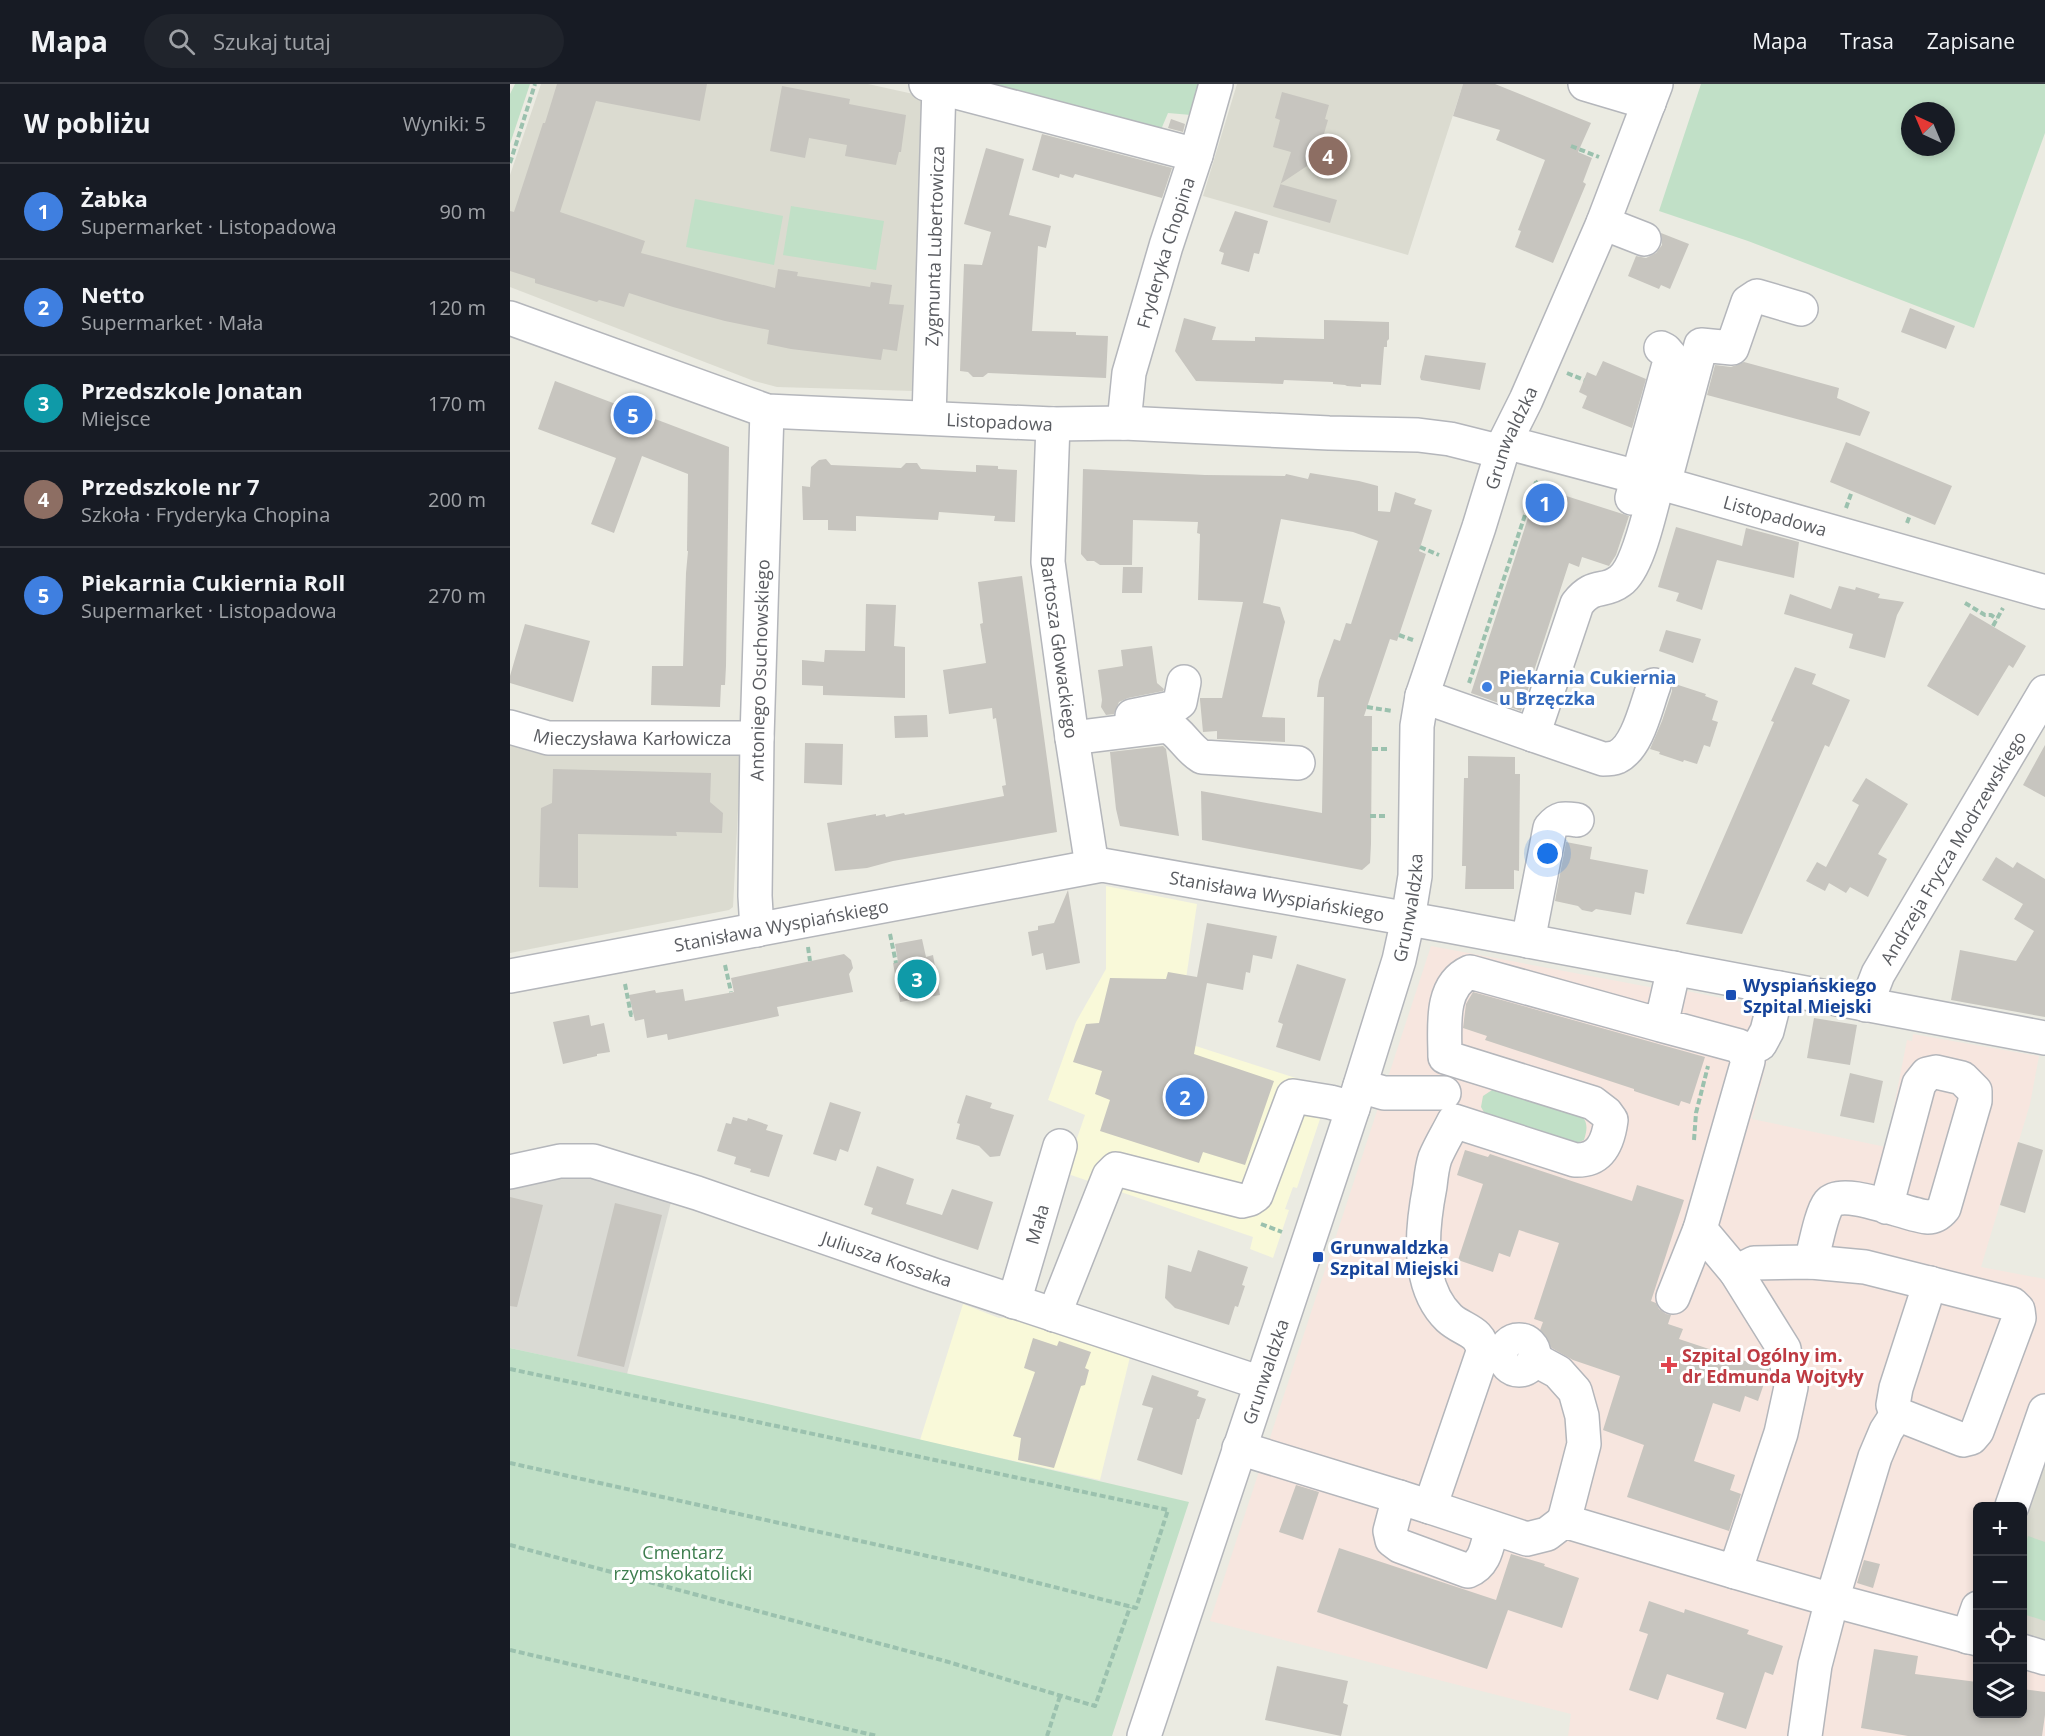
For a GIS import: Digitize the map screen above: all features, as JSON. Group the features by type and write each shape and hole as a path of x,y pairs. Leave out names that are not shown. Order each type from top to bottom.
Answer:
{"street":[{"name":"Fryderyka Chopina","path":"1124,423 1129,373 1216,84"},
{"path":"1585,84 1653,94"},
{"path":"933,85 1196,155"},
{"name":"Zygmunta Lubertowicza","path":"929,418 933,85"},
{"name":"Grunwaldzka","path":"1144,1736 1357,1097 1399,960 1415,876 1417,726 1410,704 1479,527 1504,447 1603,223 1653,94"},
{"path":"1603,223 1644,238"},
{"path":"1627,516 1653,481 1701,345 1732,348 1748,302 1757,296 1801,309"},
{"name":"Listopadowa","path":"510,318 767,411 1053,424 1124,423 1418,435 1504,447 1653,481 2045,592"},
{"path":"1533,735 1577,604 1585,594 1619,583 1629,574 1635,560 1653,481 1671,357 1661,348"},
{"name":"Antoniego Osuchowskiego","path":"758,930 755,896 757,738 767,411"},
{"name":"Bartosza Głowackiego","path":"1053,424 1048,562 1092,866"},
{"path":"1072,733 1172,708 1180,702 1184,682"},
{"path":"1410,704 1533,735 1603,759 1615,759 1626,751 1635,736 1654,685"},
{"name":"Andrzeja Frycza Modrzewskiego","path":"1866,1005 1878,974 2045,692"},
{"path":"1072,733 1168,726 1178,732 1192,751 1202,757 1298,763"},
{"name":"Mieczysława Karłowicza","path":"510,727 548,738 757,738"},
{"path":"1528,941 1550,828 1556,820 1562,817 1577,819"},
{"name":"Stanisława Wyspiańskiego","path":"510,976 1092,866 1119,867 2045,1038"},
{"path":"1661,1025 1674,968"},
{"path":"1492,1528 1483,1559 1475,1568 1468,1571 1400,1546 1392,1540 1390,1531 1415,1502 1483,1352 1482,1342 1449,1318 1437,1301 1428,1281 1423,1243 1426,1204 1434,1160 1449,1107 1445,1057 1445,1009 1453,985 1460,976 1470,972 1739,1046 1744,1052 1748,1061 1700,1229 1673,1297"},
{"path":"1744,1052 1760,1044 1767,1031 1778,988"},
{"path":"1054,1315 1109,1176 1116,1169 1242,1201 1250,1200 1256,1195 1293,1096 1330,1102 1384,1093 1449,1107 1575,1160 1586,1160 1596,1156 1603,1146 1610,1130 1611,1120 1593,1103 1445,1057"},
{"name":"Mała","path":"1014,1302 1060,1146"},
{"name":"Juliusza Kossaka","path":"510,1172 560,1161 593,1161 697,1193 1014,1302 1261,1383"},
{"path":"1811,1262 1825,1210 1830,1202 1846,1197 1886,1207"},
{"path":"1700,1229 1736,1272 1784,1349 1791,1387 1781,1433 1735,1572"},
{"path":"1736,1272 1754,1263 1811,1262 1864,1267 1930,1283 2012,1304 2018,1310 2019,1318 1977,1431 1971,1437 1963,1440 1897,1414 1893,1405 1896,1388 1930,1283"},
{"path":"1239,1448 1527,1539 1547,1534 1564,1521 1584,1444 1582,1416 1575,1391 1558,1372 1534,1359"},
{"path":"2013,1502 2045,1411"},
{"path":"1805,1736 1815,1665 1832,1600 1875,1457 1886,1431 1897,1414"},
{"path":"1564,1521 1832,1600 1973,1628"},
{"path":"2027,1653 2045,1658"}],"path":[{"path":"510,163 535,84"},
{"path":"1571,146 1602,159"},
{"path":"1561,371 1584,380"},
{"path":"1468,686 1478,647 1504,577 1516,532 1536,482"},
{"path":"1420,547 1448,558"},
{"path":"1498,575 1504,577"},
{"path":"1965,603 1997,619"},
{"path":"1993,626 2002,609"},
{"path":"1367,707 1410,704"},
{"path":"1372,749 1397,748"},
{"path":"1370,816 1395,816"},
{"path":"888,924 896,963"},
{"path":"723,955 732,992"},
{"path":"623,974 631,1015 633,1015"},
{"path":"510,1369 1168,1509 1136,1608 968,1565 510,1462"},
{"path":"510,1545 933,1658 1095,1707 1130,1607"},
{"path":"510,1650 877,1736"},
{"path":"1047,1736 1060,1696"}],"shaded area":[{"path":"541,84 868,84 927,97 914,391 777,387 754,381 510,287 510,175"},
{"path":"1237,84 1463,84 1408,255 1203,196"},
{"path":"510,745 539,754 741,752 733,907 729,910 510,953"},
{"path":"1106,886 1197,904 1177,1040 1330,1089 1297,1188 1293,1187 1285,1209 1289,1210 1273,1258 1250,1249 1253,1237 1065,1173 1085,1115 1048,1100 1076,1022 1106,969"},
{"name":"Szpital Ogólny im. dr Edmunda Wojtyły","path":"1431,946 1660,989 1687,991 1780,1010 1752,1119 1886,1147 1907,1040 1912,1041 1913,1034 2039,1056 2030,1104 1981,1267 2045,1279 2045,1451 2027,1507 2027,1502 1973,1502 1973,1718 2027,1718 2027,1638 2045,1642 2045,1736 1568,1736 1571,1714 1210,1621"},
{"path":"580,1175 671,1202 627,1374 510,1348 510,1186 545,1177"},
{"path":"963,1304 999,1318 1013,1317 1130,1357 1100,1480 920,1440"},
{"path":"2045,1451 2045,1642 2027,1638 2027,1507"}],"green space":[{"path":"515,84 530,84 510,144 510,94"},
{"path":"986,84 1199,84 1191,115 1168,113 1160,132"},
{"path":"1701,84 2045,84 2045,133 1974,328 1748,241 1659,211"},
{"path":"695,199 783,216 774,265 686,247"},
{"path":"791,206 884,221 876,270 783,255"},
{"path":"1501,1088 1578,1112 1586,1124 1584,1140 1572,1145 1485,1114 1481,1107 1483,1096 1492,1090"},
{"name":"Cmentarz rzymskokatolicki","path":"510,1348 754,1401 1189,1502 1112,1736 510,1736"},
{"path":"2028,1536 2045,1542 2045,1621 2027,1615"}],"building":[{"path":"557,84 707,84 700,121 596,101 560,212 645,241 641,253 775,288 778,269 798,272 797,276 870,287 871,282 892,285 889,304 904,305 897,351 883,349 881,360 791,349 767,344 769,330 725,321 629,293 624,307 599,300 597,302 535,283 535,279 510,271 510,211 514,212"},
{"path":"1463,84 1495,84 1591,123 1578,152 1592,158 1583,182 1586,184 1553,263 1515,247 1521,231 1518,230 1545,160 1496,140 1500,130 1453,116"},
{"path":"782,86 850,99 849,104 906,115 901,152 899,152 896,165 845,156 847,145 809,138 805,158 770,151"},
{"path":"1282,92 1329,105 1325,119 1328,120 1319,151 1322,156 1281,184 1291,152 1273,147 1280,120 1275,118"},
{"path":"1171,119 1185,124 1183,132 1168,128"},
{"path":"1042,134 1172,168 1162,198 1075,174 1073,178 1060,174 1059,178 1032,170"},
{"path":"986,148 1024,159 1009,215 1051,226 1046,248 1038,246 1032,331 1076,332 1076,335 1108,336 1106,378 988,373 983,377 973,377 968,372 960,371 964,264 982,265 991,232 964,224"},
{"path":"1280,184 1337,200 1330,223 1273,207"},
{"path":"1235,211 1268,221 1259,254 1254,253 1249,272 1221,264 1224,253 1219,251"},
{"path":"1661,233 1689,244 1670,289 1661,285 1659,289 1628,276 1636,256 1646,258 1656,253 1662,245"},
{"path":"1910,308 1955,326 1946,349 1901,332"},
{"path":"1184,318 1216,327 1212,340 1255,341 1255,337 1324,339 1324,320 1389,322 1389,339 1387,347 1384,347 1381,385 1361,384 1361,387 1333,384 1333,382 1284,380 1283,384 1196,381 1175,351"},
{"path":"1425,355 1486,363 1480,390 1421,380"},
{"path":"1603,361 1646,379 1632,428 1582,408 1587,396 1579,392 1587,372 1596,376"},
{"path":"1744,362 1839,388 1837,398 1870,412 1860,436 1707,395 1715,365 1731,367"},
{"path":"555,381 729,447 726,666 725,685 721,685 720,707 651,705 652,666 683,666 688,551 688,474 642,456 614,533 591,524 616,458 538,429"},
{"path":"1846,442 1952,486 1935,525 1830,482"},
{"path":"826,459 831,465 901,468 906,463 917,463 921,469 976,472 976,465 1017,470 1015,522 994,521 995,516 939,512 938,520 856,516 856,531 828,530 828,520 803,520 802,486 810,487 811,467 819,460"},
{"path":"1083,469 1205,475 1285,476 1286,474 1308,479 1310,473 1378,486 1378,511 1390,512 1395,492 1416,499 1414,504 1432,510 1419,551 1426,554 1397,641 1390,639 1364,716 1372,716 1371,844 1370,863 1362,870 1202,840 1201,791 1322,813 1324,697 1317,697 1319,681 1334,639 1340,641 1346,623 1351,624 1378,541 1353,532 1281,519 1263,603 1280,607 1285,622 1262,717 1285,718 1285,742 1217,739 1217,731 1203,732 1200,698 1222,698 1243,602 1198,600 1200,534 1197,533 1198,522 1133,520 1132,565 1100,565 1094,561 1087,561 1081,554"},
{"path":"1538,487 1629,516 1616,555 1609,566 1582,557 1579,567 1569,563 1521,711 1471,693"},
{"path":"1676,527 1742,546 1746,528 1799,542 1794,578 1717,560 1702,610 1676,601 1679,593 1658,587"},
{"path":"1123,567 1143,567 1142,593 1122,593"},
{"path":"1022,576 1057,832 893,861 867,868 835,871 827,823 876,814 876,816 885,814 886,817 904,813 905,815 1004,796 1002,786 1006,785 996,718 993,719 992,708 949,714 943,670 986,663 980,624 983,623 978,582"},
{"path":"1839,586 1855,590 1856,587 1880,594 1878,598 1904,602 1897,615 1885,658 1849,648 1853,634 1784,614 1790,594 1831,609"},
{"path":"866,604 896,605 894,646 905,647 905,698 823,695 823,686 802,685 802,660 824,662 825,650 865,651"},
{"path":"1970,613 2026,646 2013,668 2009,665 1978,716 1927,686"},
{"path":"525,624 590,641 573,702 510,683"},
{"path":"1666,630 1701,639 1693,663 1659,651"},
{"path":"1152,646 1157,683 1164,689 1163,691 1128,698 1119,702 1114,714 1106,715 1101,707 1098,670 1123,666 1121,650"},
{"path":"1795,667 1816,674 1812,684 1850,700 1829,747 1825,745 1742,934 1686,924 1774,722 1771,721"},
{"path":"1672,683 1706,694 1705,696 1718,701 1712,720 1718,722 1710,747 1704,745 1697,764 1684,760 1683,762 1650,749 1672,691"},
{"path":"927,715 928,737 895,738 894,716"},
{"path":"805,743 843,744 842,785 804,783"},
{"path":"2045,745 2045,797 2023,785"},
{"path":"1163,746 1166,749 1179,836 1120,826 1116,809 1110,752"},
{"path":"1468,756 1515,757 1515,774 1520,774 1519,871 1514,870 1514,889 1465,889 1466,866 1462,866 1464,778 1468,778"},
{"path":"553,769 711,773 710,802 723,813 722,833 676,832 677,836 578,834 578,888 539,887 541,808 552,803"},
{"path":"1866,778 1908,804 1878,854 1887,859 1868,897 1850,887 1846,893 1829,883 1825,891 1806,881 1817,862 1826,867 1859,805 1852,801"},
{"path":"1566,842 1592,847 1590,859 1648,870 1644,894 1635,892 1631,915 1596,909 1592,912 1555,901"},
{"path":"1996,857 2013,868 2017,862 2045,879 2045,1017 1951,1000 1960,950 2016,961 2034,931 2014,919 2023,904 1982,880"},
{"path":"1068,890 1080,963 1046,970 1043,953 1032,956 1028,932 1038,930 1038,926 1054,923"},
{"path":"1207,923 1277,936 1272,959 1253,955 1250,973 1246,972 1243,990 1207,983 1194,1054 1274,1081 1245,1165 1203,1152 1199,1163 1100,1131 1110,1100 1095,1094 1102,1071 1073,1062 1086,1024 1099,1023 1110,978 1166,979 1168,972 1197,977"},
{"path":"922,939 926,957 933,955 940,995 900,1002 893,963 898,962 895,944"},
{"path":"844,954 851,960 853,968 849,974 853,992 777,1007 779,1016 668,1040 667,1034 647,1038 644,1019 635,1021 629,995 655,990 656,993 683,989 685,1001 734,992 731,978"},
{"path":"1297,964 1346,979 1320,1061 1276,1047 1283,1024 1278,1022"},
{"path":"1473,992 1705,1057 1690,1104 1681,1101 1679,1106 1485,1040 1487,1036 1463,1028 1466,1004"},
{"path":"589,1015 591,1026 604,1023 610,1052 563,1064 553,1022"},
{"path":"1814,1018 1857,1025 1850,1065 1807,1058"},
{"path":"1850,1073 1883,1081 1874,1123 1840,1116"},
{"path":"966,1095 992,1103 990,1108 1014,1115 1000,1156 990,1157 979,1146 956,1139 960,1124 957,1123"},
{"path":"830,1102 861,1112 848,1152 840,1149 836,1161 813,1154"},
{"path":"733,1117 747,1121 748,1118 768,1125 766,1130 783,1135 769,1177 750,1172 751,1169 734,1164 736,1157 717,1151 726,1123 731,1124"},
{"path":"2018,1142 2043,1150 2025,1213 2000,1205"},
{"path":"1465,1150 1488,1157 1490,1154 1632,1201 1637,1185 1684,1200 1651,1301 1666,1314 1671,1315 1668,1324 1683,1329 1679,1339 1769,1369 1758,1401 1745,1396 1740,1412 1713,1403 1694,1461 1735,1475 1730,1490 1741,1494 1729,1531 1627,1497 1644,1445 1603,1430 1620,1376 1573,1360 1536,1341 1543,1322 1534,1319 1559,1243 1519,1230 1510,1257 1499,1253 1493,1272 1458,1260 1483,1184 1457,1175"},
{"path":"877,1166 914,1179 906,1204 942,1215 952,1189 993,1202 978,1250 871,1214 873,1208 864,1205"},
{"path":"510,1197 543,1205 517,1307 510,1306"},
{"path":"615,1203 662,1215 624,1367 577,1356"},
{"path":"1198,1250 1248,1267 1242,1285 1245,1286 1229,1325 1175,1308 1165,1298 1168,1265 1191,1272"},
{"path":"1033,1338 1057,1346 1059,1341 1091,1352 1085,1368 1089,1370 1085,1385 1081,1386 1054,1468 1018,1460 1021,1438 1013,1436 1035,1372 1024,1368"},
{"path":"1152,1375 1199,1391 1197,1396 1206,1399 1199,1419 1197,1419 1182,1475 1137,1460 1153,1408 1142,1405"},
{"path":"1296,1485 1319,1492 1303,1540 1279,1532"},
{"path":"1339,1548 1496,1600 1511,1554 1545,1564 1544,1566 1579,1578 1562,1628 1508,1610 1487,1669 1317,1612"},
{"path":"1864,1560 1880,1564 1873,1588 1857,1583"},
{"path":"1649,1601 1684,1613 1685,1609 1749,1630 1747,1634 1783,1646 1773,1675 1765,1672 1746,1729 1716,1719 1724,1693 1667,1674 1658,1700 1629,1690 1648,1634 1639,1631"},
{"path":"1874,1649 1918,1656 1915,1674 1973,1681 1973,1718 2027,1718 2027,1690 2045,1692 2042,1736 1908,1736 1861,1728"},
{"path":"1277,1666 1348,1681 1343,1703 1348,1705 1341,1736 1265,1720"}],"place":[{"name":"Przedszkole nr 7","path":"1328,156"},
{"name":"Piekarnia Cukiernia Roll","path":"633,415"},
{"name":"Żabka","path":"1545,503"},
{"name":"Piekarnia Cukiernia u Brzęczka","path":"1487,687"},
{"name":"Przedszkole Jonatan","path":"917,979"},
{"name":"Wyspiańskiego Szpital Miejski","path":"1731,995"},
{"name":"Netto","path":"1185,1097"},
{"name":"Grunwaldzka Szpital Miejski","path":"1318,1257"},
{"name":"Szpital Ogólny im. dr Edmunda Wojtyły","path":"1669,1365"}]}
